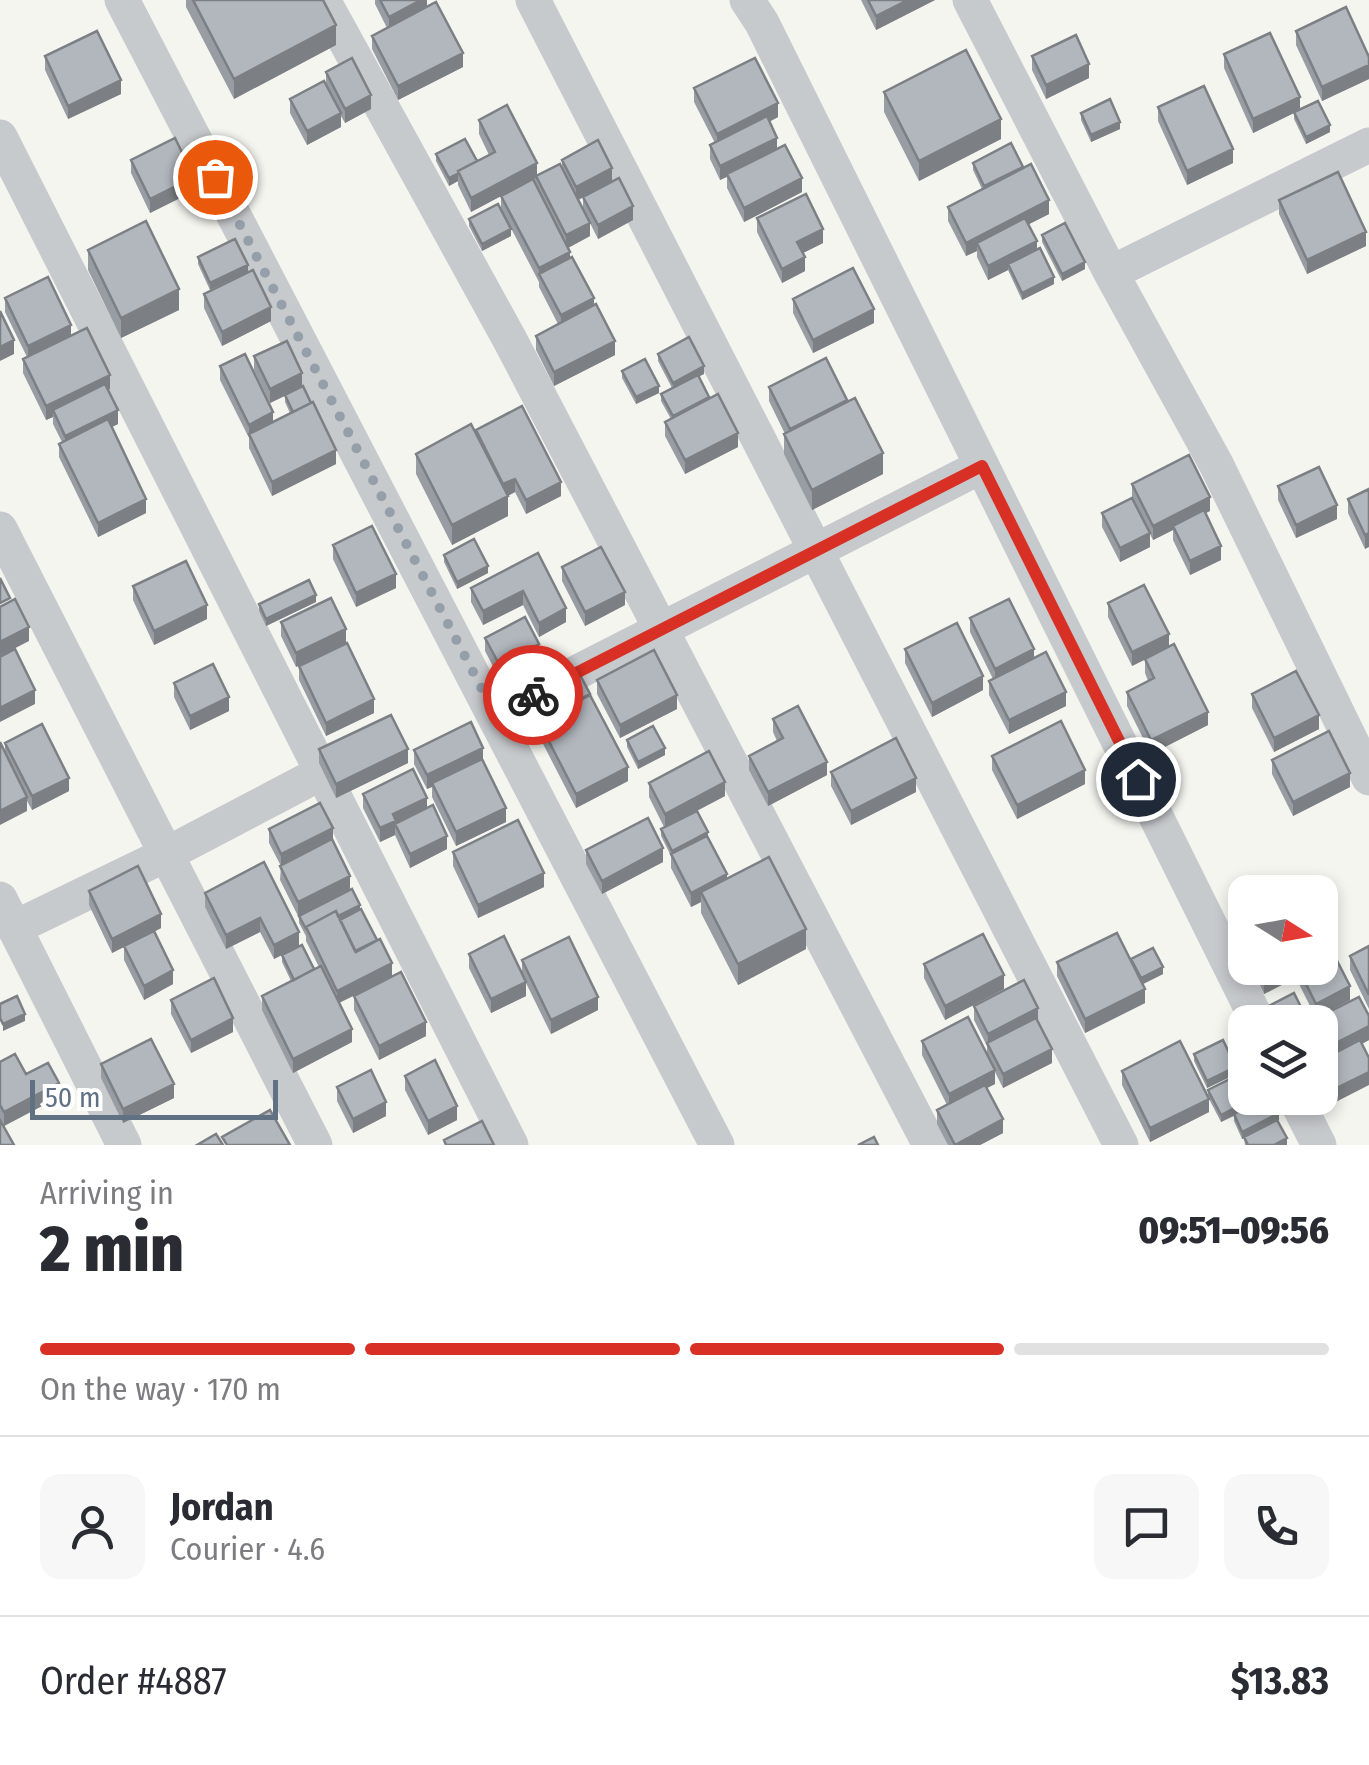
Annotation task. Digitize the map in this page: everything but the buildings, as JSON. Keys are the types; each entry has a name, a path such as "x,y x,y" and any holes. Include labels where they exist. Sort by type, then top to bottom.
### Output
{"street":[{"path":"122,0 717,1145"},
{"path":"323,0 510,340 930,1145"},
{"path":"533,0 1121,1145"},
{"path":"747,0 762,23 1250,1005"},
{"path":"970,0 1111,273 1216,464 1369,778"},
{"path":"0,137 510,1145"},
{"path":"1111,273 1369,145"},
{"path":"495,714 982,466"},
{"path":"0,529 315,1145"},
{"path":"124,1145 7,913 165,855 321,773"},
{"path":"1304,1115 1319,1145"}],"way so far":[{"path":"215,177 495,714 533,695"}],"route":[{"path":"533,695 982,466 1138,779"}]}
